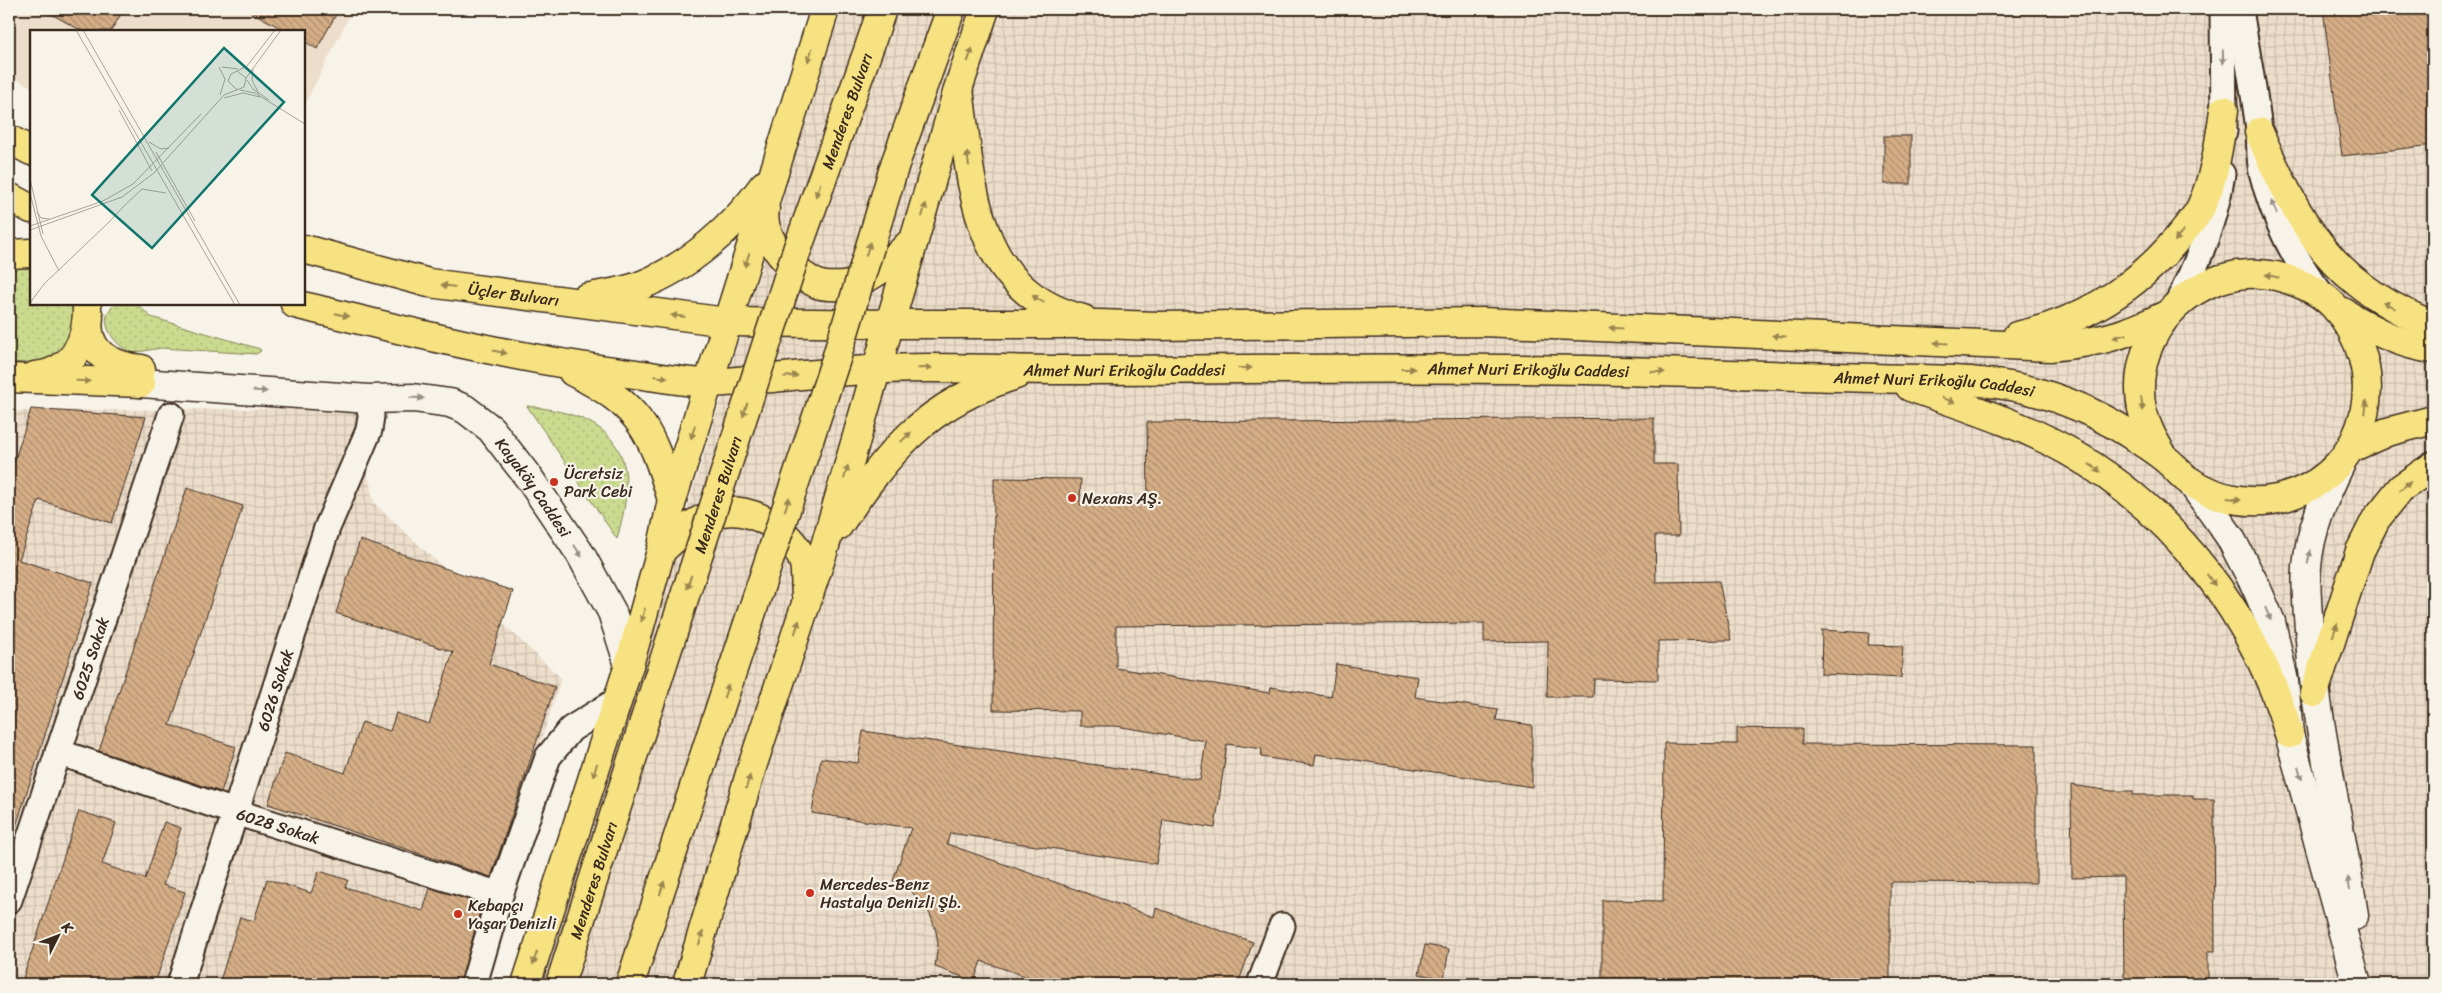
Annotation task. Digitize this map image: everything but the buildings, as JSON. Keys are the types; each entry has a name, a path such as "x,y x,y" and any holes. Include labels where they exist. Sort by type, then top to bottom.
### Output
{"main road":[{"path":"526,984 629,665 661,551 672,500 825,9"},
{"name":"Menderes Bulvarı","path":"560,984 796,250 882,9"},
{"path":"630,984 837,356 895,164 951,9"},
{"path":"687,984 752,767 825,546 959,86 985,9"},
{"path":"959,86 972,184 979,215 990,245 1002,265 1035,298 1073,317 1099,324"},
{"path":"1976,345 2047,329 2069,321 2116,295 2161,258 2199,211 2210,186 2218,154 2224,110"},
{"path":"2259,132 2294,209 2332,260 2376,297 2402,312 2433,325"},
{"path":"9,139 30,150"},
{"path":"774,171 763,217 772,244 788,263 819,285 851,285 888,265 916,236"},
{"path":"567,302 639,286 678,266 721,234 748,208 774,171"},
{"path":"9,198 30,208"},
{"name":"Üçler Bulvarı","path":"305,249 429,283 567,302 726,322 891,324"},
{"path":"9,254 30,252"},
{"path":"891,324 1099,324 1158,326 1483,322 1976,345 2050,346 2095,343 2130,333 2171,309 2204,284 2233,275 2264,274 2294,280 2363,325 2422,348 2433,349"},
{"path":"2329,302 2358,339 2368,375 2366,413 2346,455"},
{"path":"298,305 558,364 708,383"},
{"path":"2171,309 2151,337 2143,361 2140,386 2143,411 2150,435 2164,457 2191,482 2220,496 2253,502 2286,497 2316,484 2346,455 2387,432 2433,420"},
{"path":"89,311 93,345 104,357 141,376"},
{"path":"12,377 48,375 67,364 81,346 89,311"},
{"path":"558,364 600,385 617,397 631,411 651,439 672,500"},
{"name":"Ahmet Nuri Erikoğlu Caddesi","path":"708,383 876,369 1275,368 1582,370 1944,380 2010,385 2073,404 2123,430 2164,457"},
{"path":"825,546 898,444 920,424 965,396 999,380 1034,369"},
{"path":"12,377 141,376"},
{"path":"1885,379 1973,409 2045,440 2068,451 2132,494 2184,546 2242,623 2273,684 2289,734"},
{"path":"2314,693 2360,551 2376,519 2401,488 2433,466"},
{"path":"661,551 682,532 700,520 720,512 745,512 766,521 791,541 804,564 807,599"}],"street":[{"path":"2171,309 2194,270 2218,199 2224,149 2223,9"},
{"path":"2240,9 2259,132 2262,170 2267,189 2304,272 2329,302"},
{"name":"Kayaköy Caddesi","path":"141,376 303,375 315,377 369,399 413,398 450,402 465,409 491,429 529,478 600,587 612,612 629,665"},
{"name":"6026 Sokak","path":"180,984 327,528 369,430 371,416 369,399"},
{"name":"6025 Sokak","path":"9,900 170,415"},
{"path":"2346,455 2319,510 2307,566 2307,597 2314,693 2347,865 2363,984"},
{"path":"2191,482 2230,537 2272,622 2284,681 2289,734 2357,984"},
{"path":"474,984 500,895 548,757 571,730 618,700"},
{"name":"6028 Sokak","path":"58,752 235,812 500,895"},
{"path":"1260,984 1282,926"}],"shaded area":[{"path":"9,9 353,9 305,104 305,30 30,30 30,86 9,75"},
{"path":"841,9 2433,9 2433,984 541,984"},
{"path":"354,408 374,503 561,678 465,984 9,984 9,411"}],"green space":[{"path":"16,268 30,268 30,305 71,305 73,319 71,331 66,342 48,358 36,362 23,363 9,361 9,271"},
{"path":"115,305 138,305 151,317 260,349 261,351 256,354 161,348 132,353 119,344 109,331 107,317"},
{"path":"527,406 581,418 596,426 609,437 619,451 625,468 626,490 617,539"}],"place":[{"name":"Ücretsiz Park Cebi","path":"554,482"},
{"name":"Nexans AŞ.","path":"1072,498"},
{"name":"Mercedes-Benz Hastalya Denizli Şb.","path":"810,893"},
{"name":"Kebapçı Yaşar Denizli","path":"458,914"}]}
